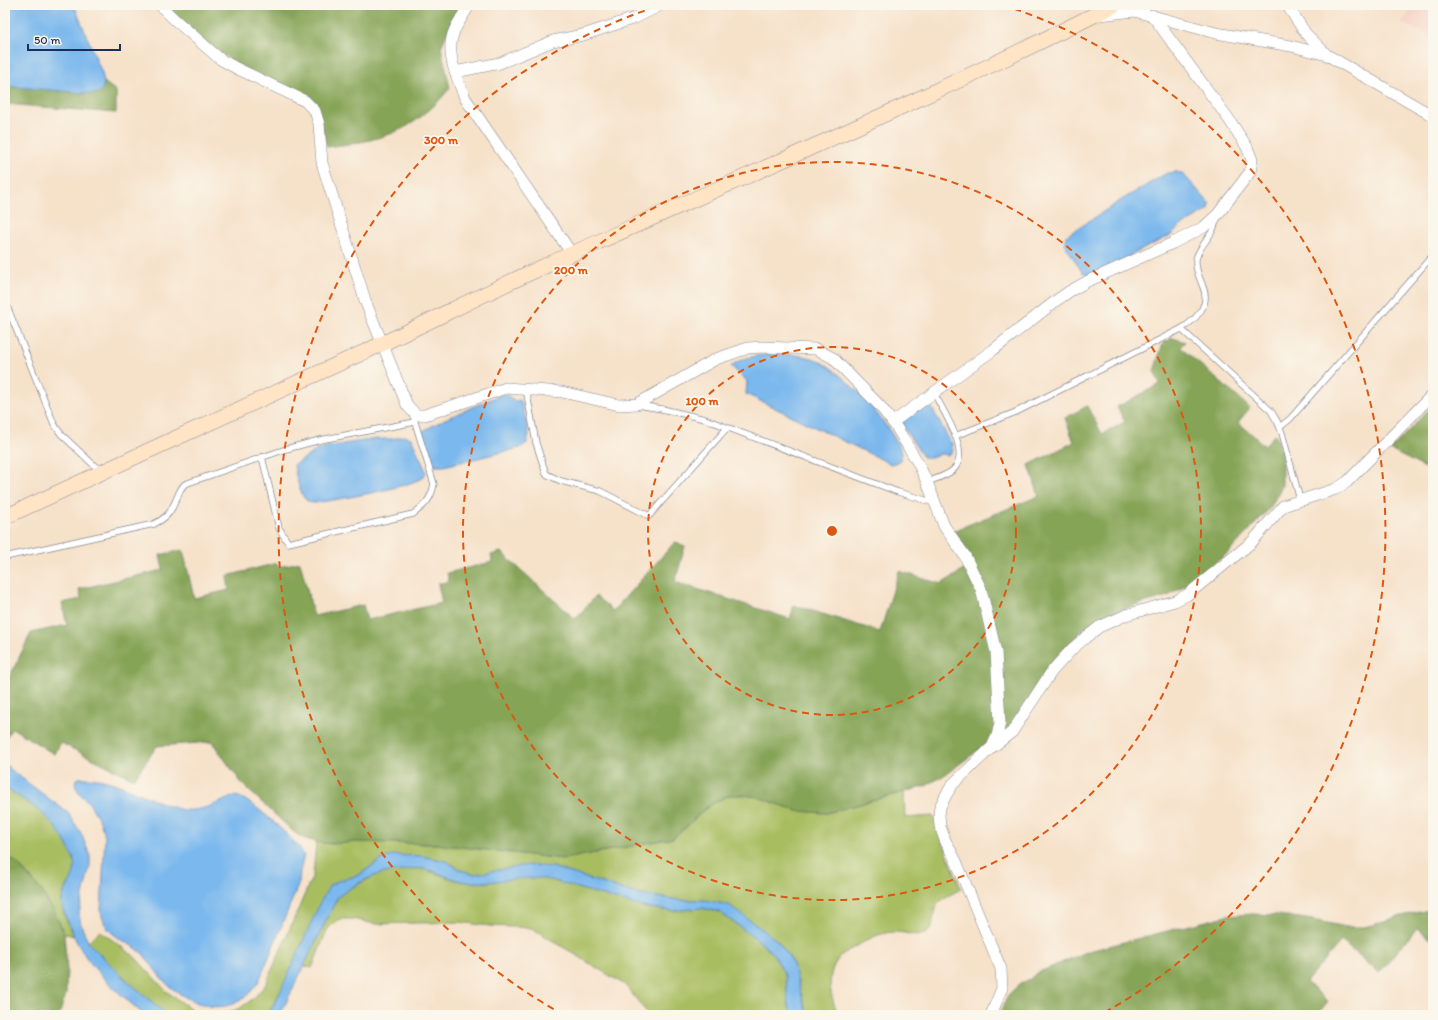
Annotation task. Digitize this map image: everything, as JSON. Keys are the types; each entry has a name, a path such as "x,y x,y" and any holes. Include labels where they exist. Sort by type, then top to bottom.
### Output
{"street":[{"path":"160,5 220,59 305,101 315,111 319,124 322,163 366,303 407,405 414,417 416,415 425,415 502,388 562,392 619,406 637,404 716,359 748,348 762,346 816,349 833,358 880,406 893,422 918,462 944,526 965,556 981,589 996,652 1000,718 997,736 992,747"},
{"path":"470,5 455,30 451,43 451,58 454,72 465,98 572,254"},
{"path":"454,72 500,63 553,41 584,35 635,18 661,5"},
{"path":"5,517 382,344 572,254 886,114 1114,5"},
{"path":"1287,5 1306,34 1327,55 1433,116"},
{"path":"1092,16 1134,11 1216,33 1291,46 1327,55"},
{"path":"893,422 993,350 1070,291 1088,281 1173,243 1204,227 1218,214 1250,172 1252,160 1250,151 1228,118 1152,15"},
{"path":"991,1015 1002,988 1001,969 956,861 944,840 939,815 940,807 946,795 954,784 992,747 1012,732 1052,671 1072,649 1085,638 1099,628 1126,615 1175,601 1187,595 1252,542 1283,506 1336,489 1347,482 1433,394"}],"lane":[{"path":"955,436 1016,412 1181,329 1196,318 1205,302 1204,288 1196,272 1196,258 1212,232 1218,214"},
{"path":"1280,427 1290,419 1432,255"},
{"path":"5,301 54,424 62,434 101,472"},
{"path":"1181,329 1271,411 1280,427 1300,500"},
{"path":"526,389 536,443 546,474 561,481 600,491 649,516 727,428"},
{"path":"927,482 952,471 960,456 959,443 934,393"},
{"path":"637,404 705,419 898,492 935,503"},
{"path":"5,557 154,524 162,520 169,513 181,488 185,484 262,457 320,440 414,417 434,484 432,494 428,502 412,514 288,542 279,528 262,457"}],"shaded area":[{"path":"1413,5 1433,5 1433,37 1402,23"}],"green space":[{"path":"163,5 460,5 441,47 450,88 423,115 410,125 396,132 365,141 327,147 318,111 234,62 213,48"},
{"path":"104,82 116,91 116,113 5,104 5,86 95,94 104,86"},
{"path":"1173,338 1185,342 1180,347 1250,408 1238,422 1265,446 1275,434 1282,449 1282,486 1270,508 1229,552 1194,580 1168,596 1132,606 1085,629 1053,660 1015,723 946,774 926,786 827,813 798,811 758,797 730,795 705,809 673,838 564,859 436,844 355,842 331,844 303,838 296,834 243,785 212,742 157,746 134,779 61,743 54,754 12,728 5,739 5,676 9,678 31,633 67,625 62,603 81,599 79,589 163,570 160,555 183,550 194,598 229,590 227,576 277,563 278,567 300,562 314,616 363,605 367,620 442,603 438,584 449,581 447,573 492,562 491,555 501,552 575,619 596,596 613,611 675,542 685,546 675,582 790,619 794,605 880,632 899,571 941,584 975,563 953,531 1039,496 1029,465 1074,442 1065,418 1087,406 1102,434 1125,422 1117,407 1160,384 1154,371 1163,343"},
{"path":"1433,405 1433,472 1390,450"},
{"path":"5,787 42,812 49,819 63,836 73,856 75,871 64,892 62,903 64,914 73,936 64,933 47,899 40,889 15,862 5,854"},
{"path":"904,792 905,818 933,816 961,889 947,896 938,904 935,910 932,927 925,934 916,935 893,932 883,934 865,941 841,956 835,964 830,979 831,994 839,1015 807,1015 792,961 705,900 681,900 640,895 552,867 475,874 463,871 446,861 422,856 381,860 357,876 340,880 268,1015 167,1015 121,975 88,942 100,931 134,956 166,991 195,1012 220,1014 239,1009 254,998 266,984 313,875 316,842 331,844 355,842 436,844 564,859 673,838 705,809 730,795 758,797 798,811 827,813"},
{"path":"5,854 17,863 41,890 54,911 64,933 67,970 66,994 59,1015 5,1015"},
{"path":"418,868 455,880 468,882 485,882 514,878 546,879 643,907 672,911 702,908 719,912 757,939 774,955 785,975 788,1004 792,1015 649,1015 625,985 532,928 490,926 459,922 375,924 352,919 340,919 327,930 312,968 304,966 337,898 347,890 378,874"},
{"path":"1433,909 1433,941 1417,928 1379,973 1341,941 1306,982 1328,1001 1317,1015 999,1015 1008,995 1021,983 1029,980 1035,974 1089,951 1226,916 1252,914 1278,915 1346,927 1364,927 1397,917"}],"water":[{"path":"5,5 74,5 102,73 104,82 102,90 95,94 5,86"},
{"path":"1177,172 1184,175 1210,204 1209,210 1181,226 1173,234 1092,275 1082,272 1064,243 1066,236 1123,199 1167,173"},
{"path":"790,354 815,359 839,374 852,386 888,428 902,453 899,461 891,464 746,394 747,381 731,366 752,357"},
{"path":"505,393 514,401 520,400 522,404 529,434 527,443 520,448 444,466 435,466 421,432 445,419"},
{"path":"926,404 930,405 952,444 953,451 948,455 941,454 931,458 924,458 901,424 903,419"},
{"path":"403,436 411,438 426,470 425,475 419,480 374,492 315,503 311,503 304,497 298,483 294,465 314,452 325,447 375,439 392,439"},
{"path":"5,763 11,770 68,813 81,833 90,856 90,865 79,913 81,925 88,942 121,975 167,1015 144,1015 100,974 82,951 62,905 63,896 74,872 75,866 73,857 63,838 49,820 34,807 5,787"},
{"path":"93,778 119,785 183,810 196,810 216,804 234,796 241,798 259,809 300,848 304,855 299,883 259,981 249,993 239,1001 228,1006 216,1007 204,1005 180,994 164,981 143,954 111,932 106,926 101,910 105,837 100,821 89,803 80,794 76,787 76,779"},
{"path":"393,855 422,856 446,861 463,871 475,874 528,865 552,867 640,895 681,900 705,900 729,905 778,941 792,961 807,1015 792,1015 788,1004 785,975 774,955 757,939 719,912 702,908 672,911 642,907 540,878 469,882 458,880 433,871 417,868 377,875 356,885 337,898 280,1015 268,1015 278,997 321,901 330,885 340,880 357,876 381,860"}]}
